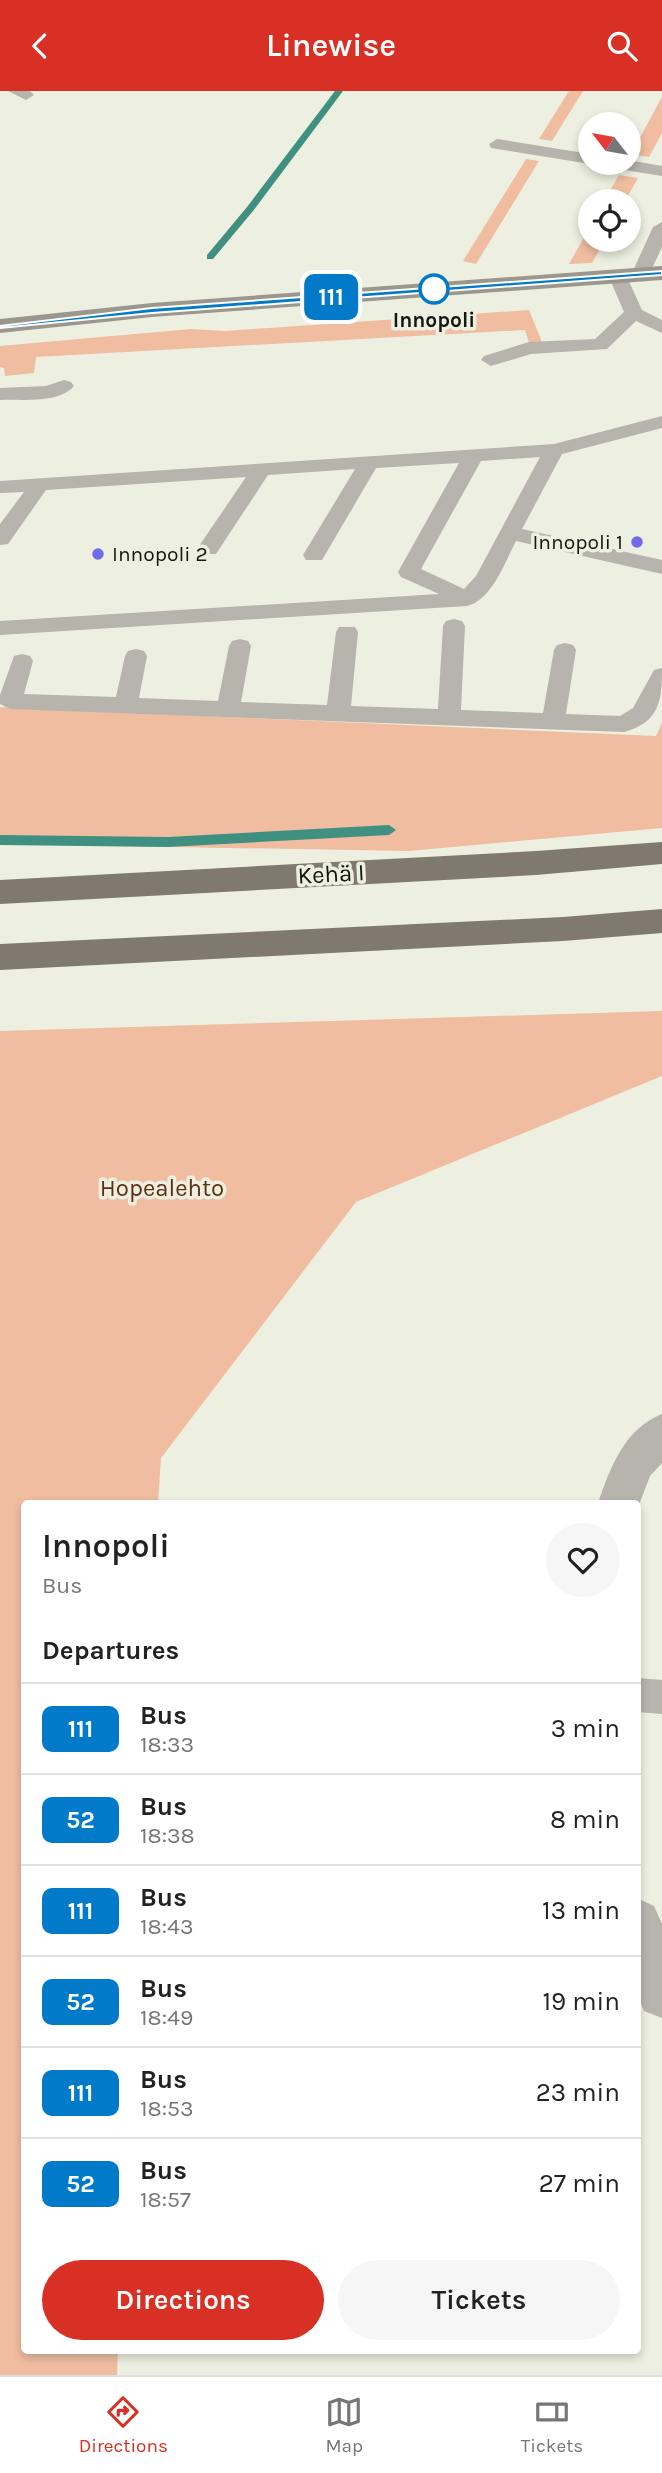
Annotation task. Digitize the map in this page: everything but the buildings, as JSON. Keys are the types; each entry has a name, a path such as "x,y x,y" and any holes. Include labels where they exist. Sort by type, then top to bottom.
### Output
{"highway":[{"name":"Kehä I","path":"0,892 536,863 662,853"},
{"path":"0,957 563,929 662,921"}],"main road":[{"path":"0,326 152,310 640,275"}],"street":[{"path":"620,1500 633,1465 662,1433"},
{"path":"641,1934 662,1993"}],"lane":[{"path":"497,144 578,157"},
{"path":"641,168 662,171"},
{"path":"491,360 529,348 600,345 634,313 640,275 662,227"},
{"path":"634,313 662,327"},
{"path":"1,484 554,450 662,422"},
{"path":"0,628 467,599 485,579 554,450"},
{"path":"467,599 409,572 473,456"},
{"path":"314,555 368,463"},
{"path":"208,549 261,469"},
{"path":"132,502 149,477"},
{"path":"0,539 41,483"},
{"path":"509,533 662,566"},
{"path":"449,717 454,626"},
{"path":"338,713 347,632"},
{"path":"229,709 240,646"},
{"path":"553,722 565,650"},
{"path":"126,705 136,656"},
{"path":"22,661 10,701 624,724 642,713 662,675"},
{"path":"641,1695 662,1697"}],"green space":[{"path":"569,91 583,91 552,141 539,139"},
{"path":"662,97 662,133 649,157 641,156 641,136"},
{"path":"526,159 539,161 476,264 463,261"},
{"path":"619,175 638,178 632,189 611,189"},
{"path":"578,248 578,252 598,252 592,263 569,264"},
{"path":"529,310 542,342 529,343 525,330 36,357 34,373 5,376 4,368 0,367 0,346 191,329 225,331"},
{"path":"0,707 656,736 662,723 662,828 409,851 0,844"},
{"name":"Hopealehto","path":"662,1011 662,1076 356,1202 161,1458 158,1500 21,1500 21,2354 118,2354 117,2375 0,2375 0,1031"}],"waterway":[{"path":"210,257 250,209 339,91"},
{"path":"0,840 168,842 389,830"}],"bus line":[{"name":"111","path":"0,326 152,310 662,273"}],"place":[{"name":"Innopoli","path":"434,289"},
{"name":"Innopoli 1","path":"637,542"},
{"name":"Innopoli 2","path":"98,554"}]}
